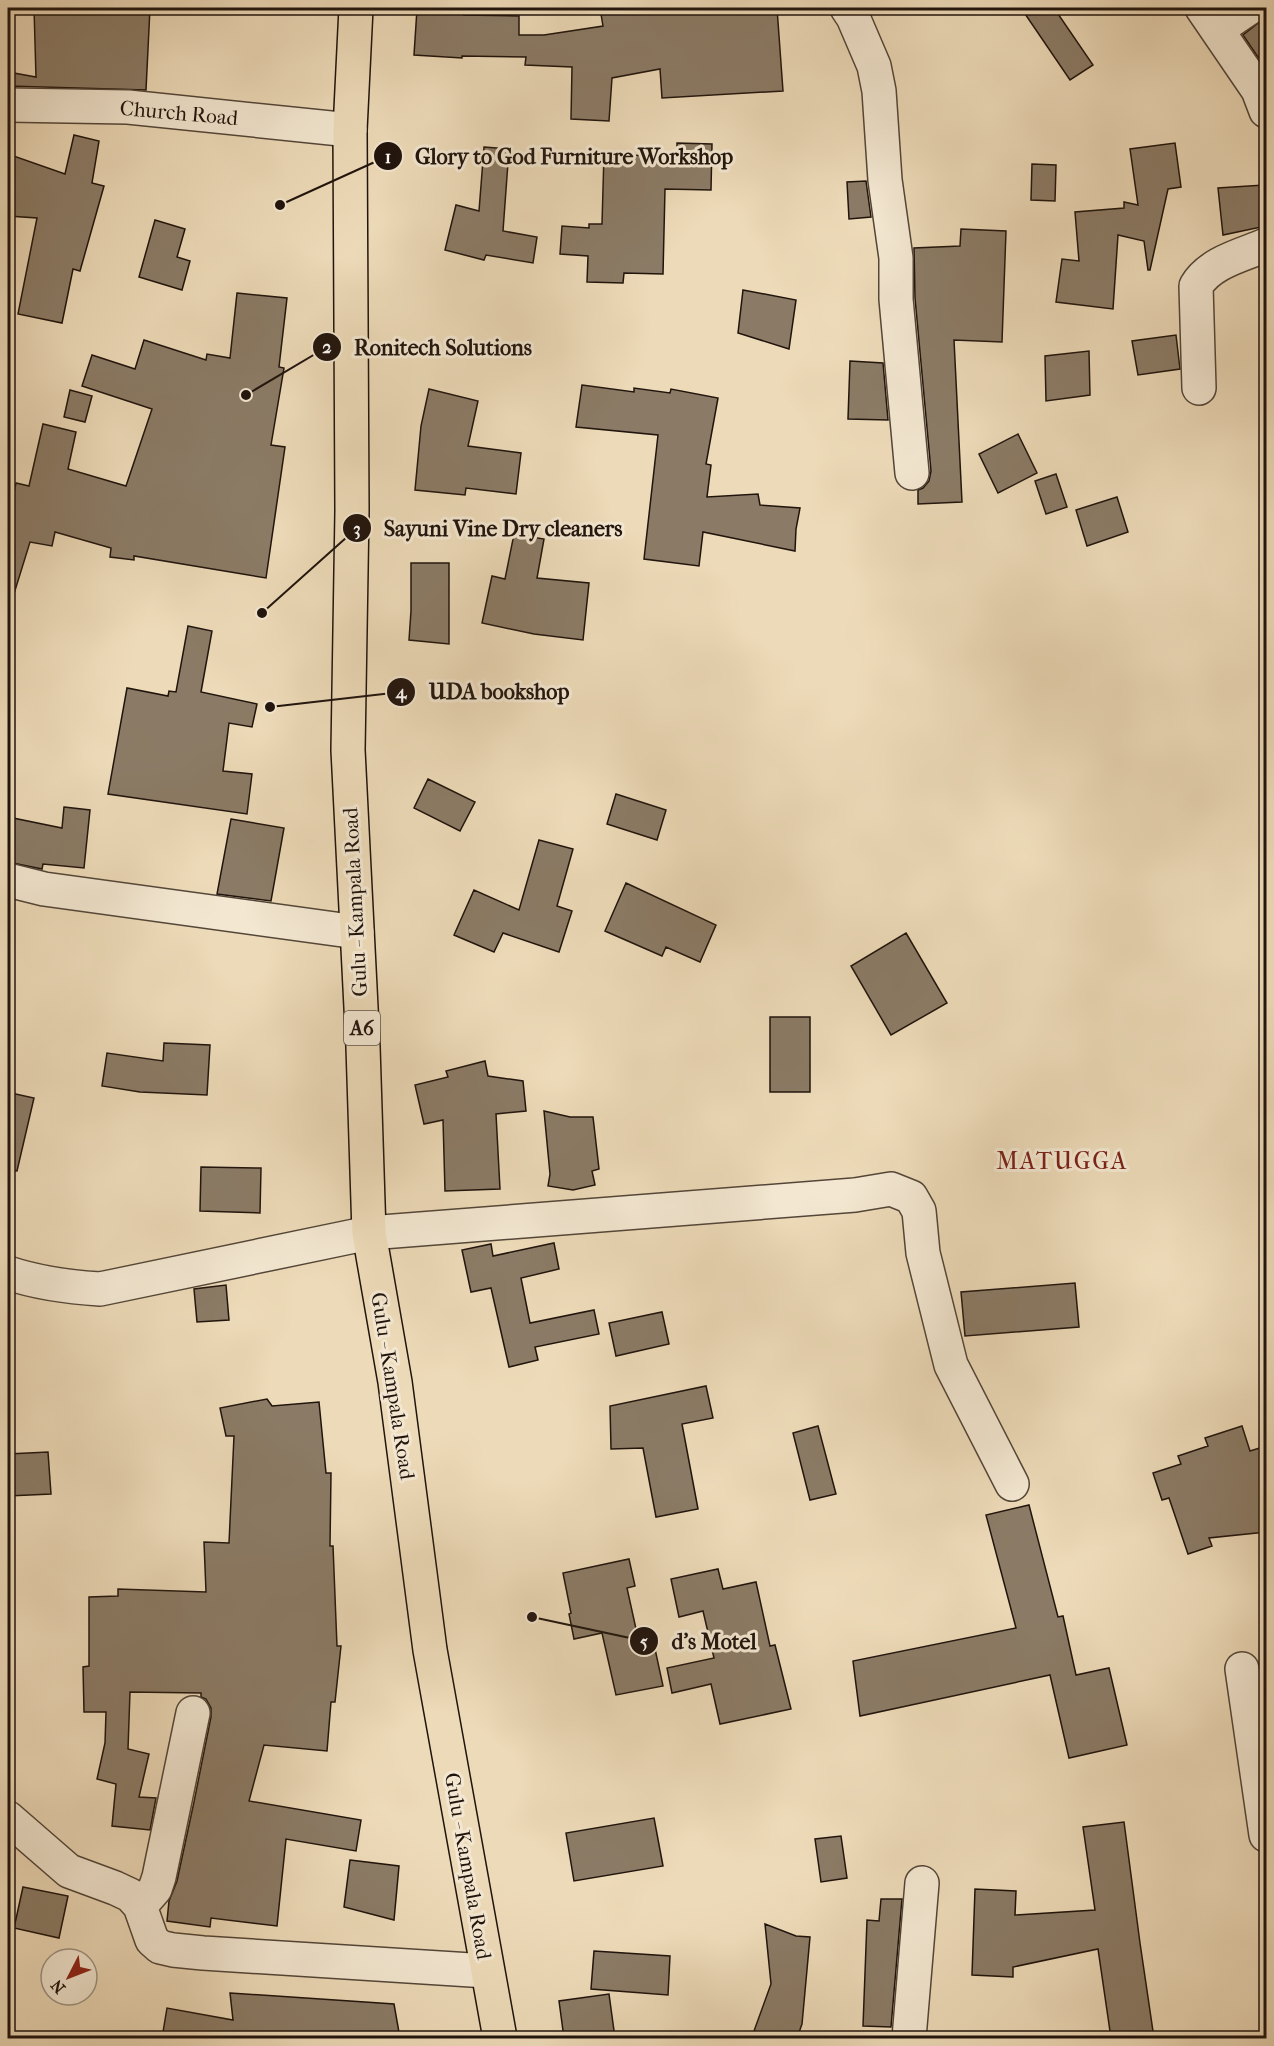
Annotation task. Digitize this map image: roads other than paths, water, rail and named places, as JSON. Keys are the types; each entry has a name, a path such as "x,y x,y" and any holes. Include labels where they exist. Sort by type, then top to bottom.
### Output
{"main road":[{"name":"Gulu - Kampala Road","path":"356,8 350,130 352,511 348,750 369,1233 395,1382 430,1650 500,2038"}],"street":[{"path":"847,8 874,66 879,91 885,180 896,258 896,299 912,473"},
{"path":"1249,8 1210,18 1258,90 1266,111"},
{"name":"Church Road","path":"8,105 128,107 350,130"},
{"path":"1199,388 1196,286 1202,275 1214,267 1266,245"},
{"path":"8,880 44,889 357,932"},
{"path":"8,1273 31,1281 64,1287 100,1289 369,1233 855,1195 891,1189 911,1197 919,1211 923,1253 951,1365 1012,1484"},
{"path":"1242,1669 1266,1835"},
{"path":"140,1906 155,1889 159,1877 193,1713"},
{"path":"8,1818 69,1871 130,1895 140,1906 152,1940 159,1947 173,1950 487,1971"},
{"path":"909,2038 922,1883"}],"place":[{"name":"Glory to God Furniture Workshop","path":"280,205"},
{"name":"Ronitech Solutions","path":"246,395"},
{"name":"Sayuni Vine Dry cleaners","path":"262,613"},
{"name":"UDA bookshop","path":"270,707"},
{"name":"d's Motel","path":"532,1617"}],"district":[{"name":"MATUGGA","path":"1062,1161"}]}
